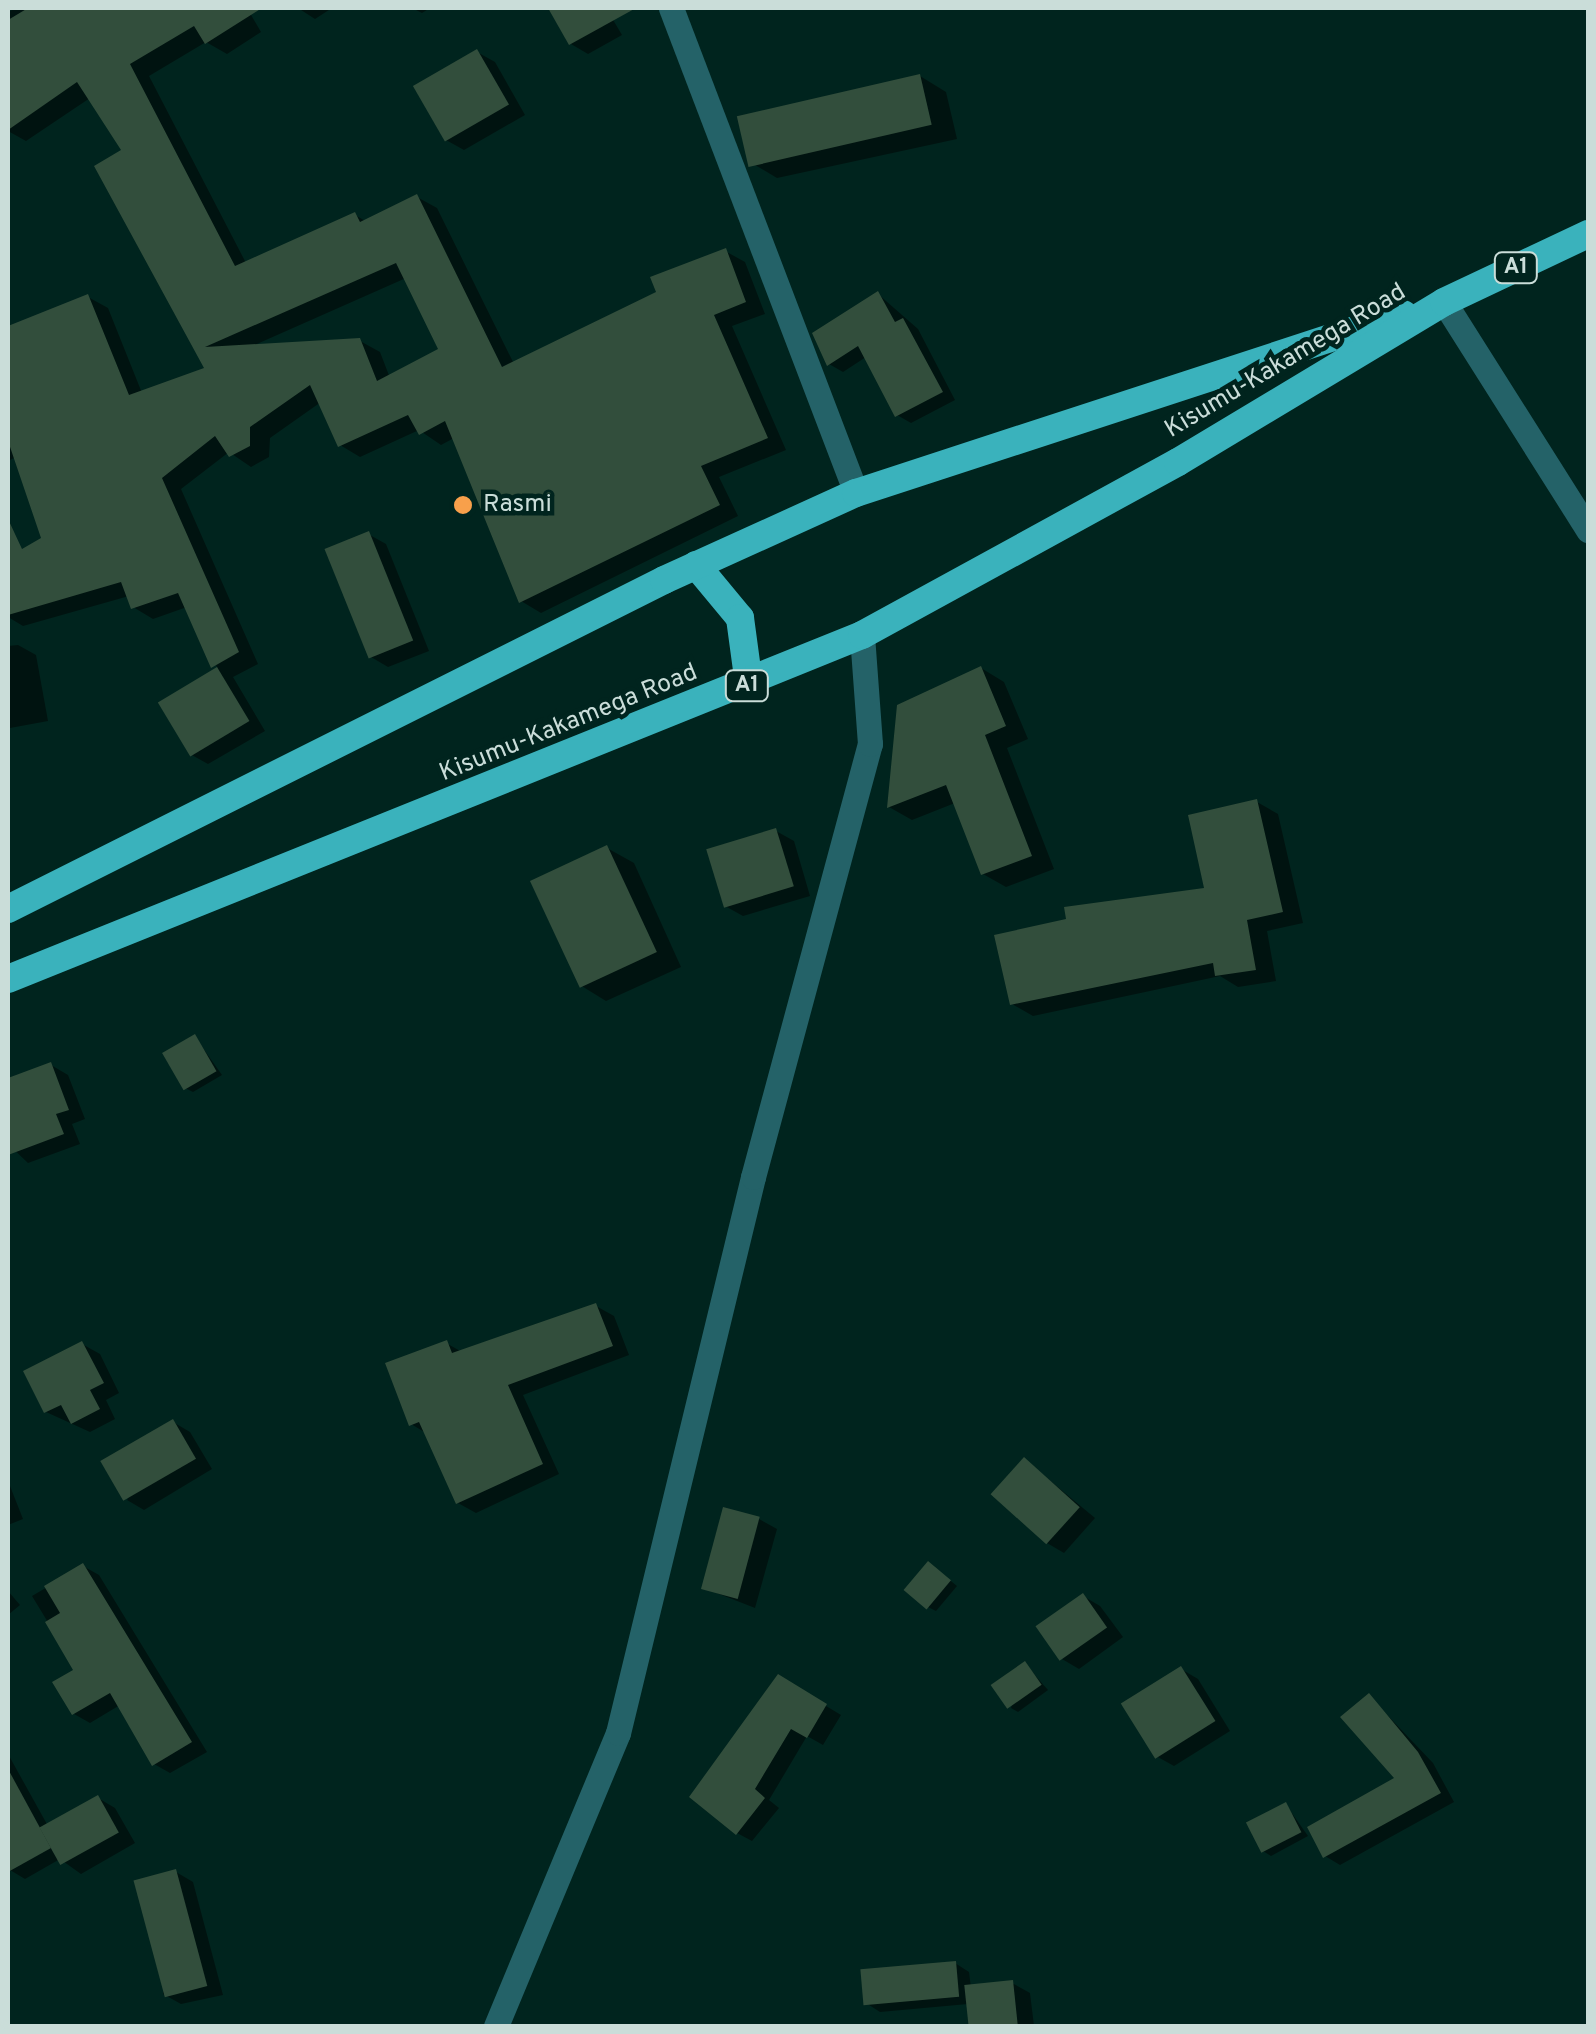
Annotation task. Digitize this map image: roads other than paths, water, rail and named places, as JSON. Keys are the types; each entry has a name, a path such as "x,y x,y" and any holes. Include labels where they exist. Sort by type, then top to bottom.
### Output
{"highway":[{"name":"Kisumu-Kakamega Road","path":"8,979 749,685 862,635 1178,462 1444,302 1588,234"},
{"name":"Kisumu-Kakamega Road","path":"8,909 696,565 856,493 1444,302"},
{"path":"696,565 740,618 749,685"}],"street":[{"path":"671,8 856,493"},
{"path":"1444,302 1588,530"},
{"path":"496,2026 618,1733 753,1177 870,744 862,635"}],"place":[{"name":"Rasmi","path":"463,505"}]}
